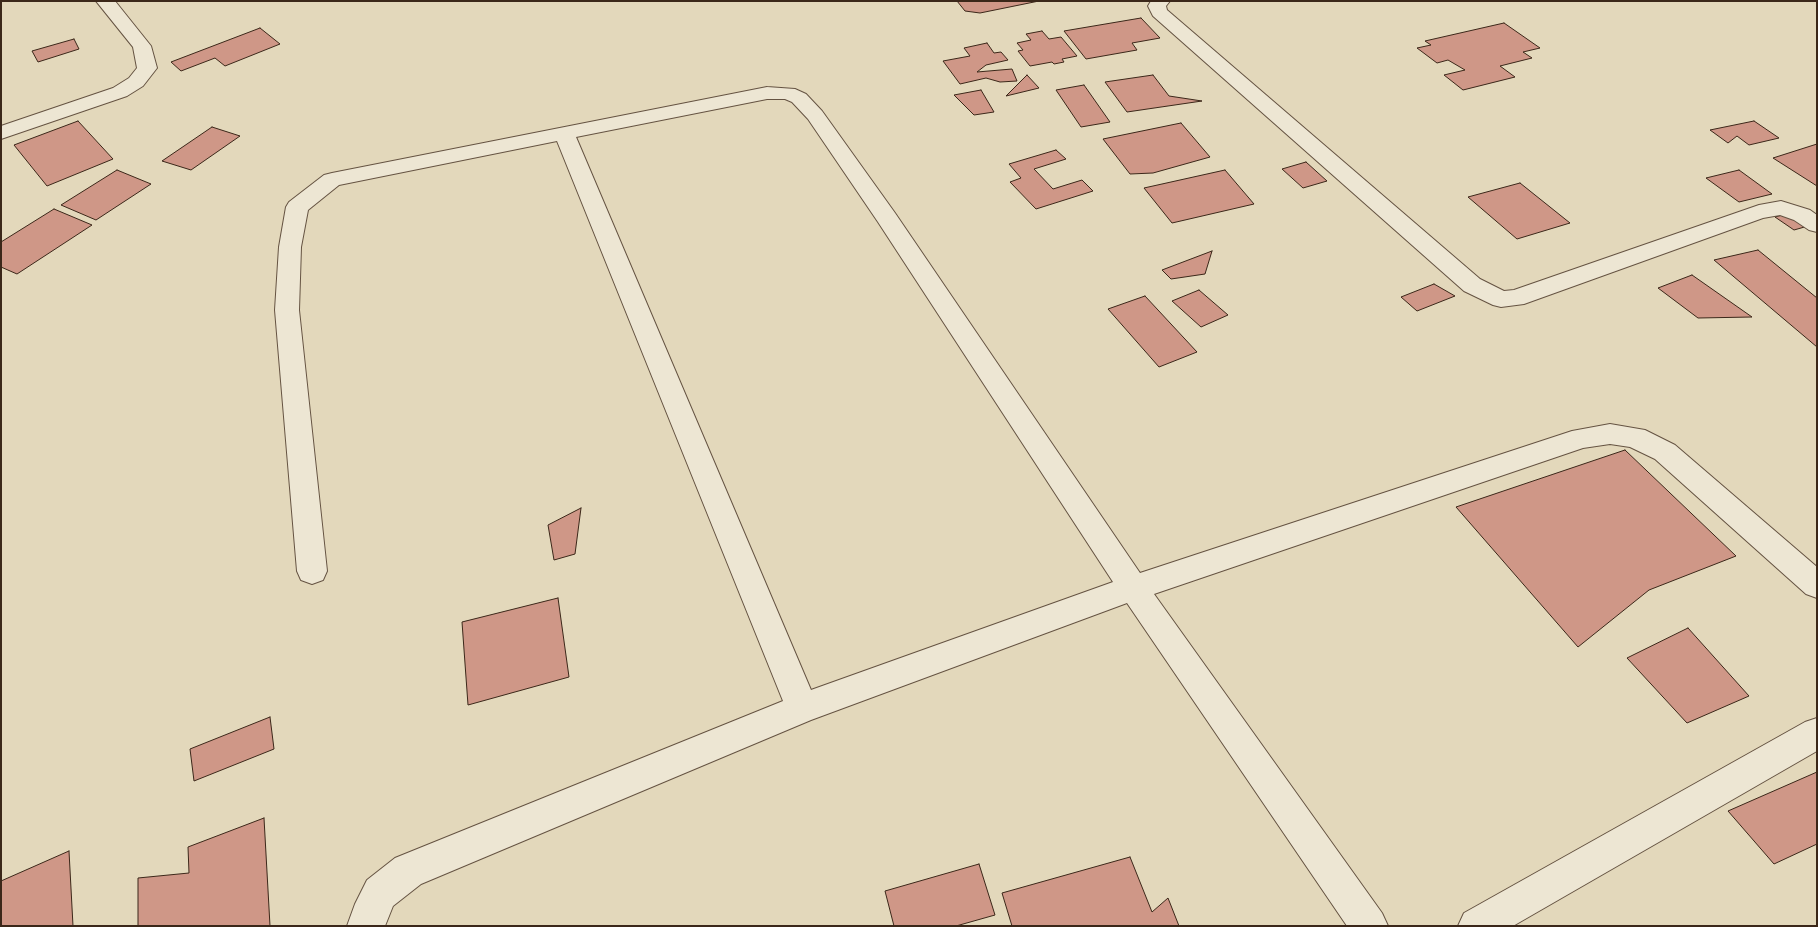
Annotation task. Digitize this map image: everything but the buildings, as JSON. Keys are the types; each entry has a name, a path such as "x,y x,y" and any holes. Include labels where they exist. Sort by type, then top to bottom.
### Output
{"street":[{"path":"1,133 120,92 136,82 147,68 142,46 105,1"},
{"path":"1161,1 1157,6 1159,12 1472,285 1501,299 1516,298 1759,212 1781,208 1802,215 1817,226"},
{"path":"312,571 287,310 290,247 297,207 332,180 767,93 788,93 799,98 815,115 887,218 1133,588 1369,926"},
{"path":"564,134 802,708"},
{"path":"366,926 368,917 380,892 408,870 802,708 1133,588 1582,438 1610,434 1635,437 1665,452 1817,585"},
{"path":"1477,926 1817,733"}]}
